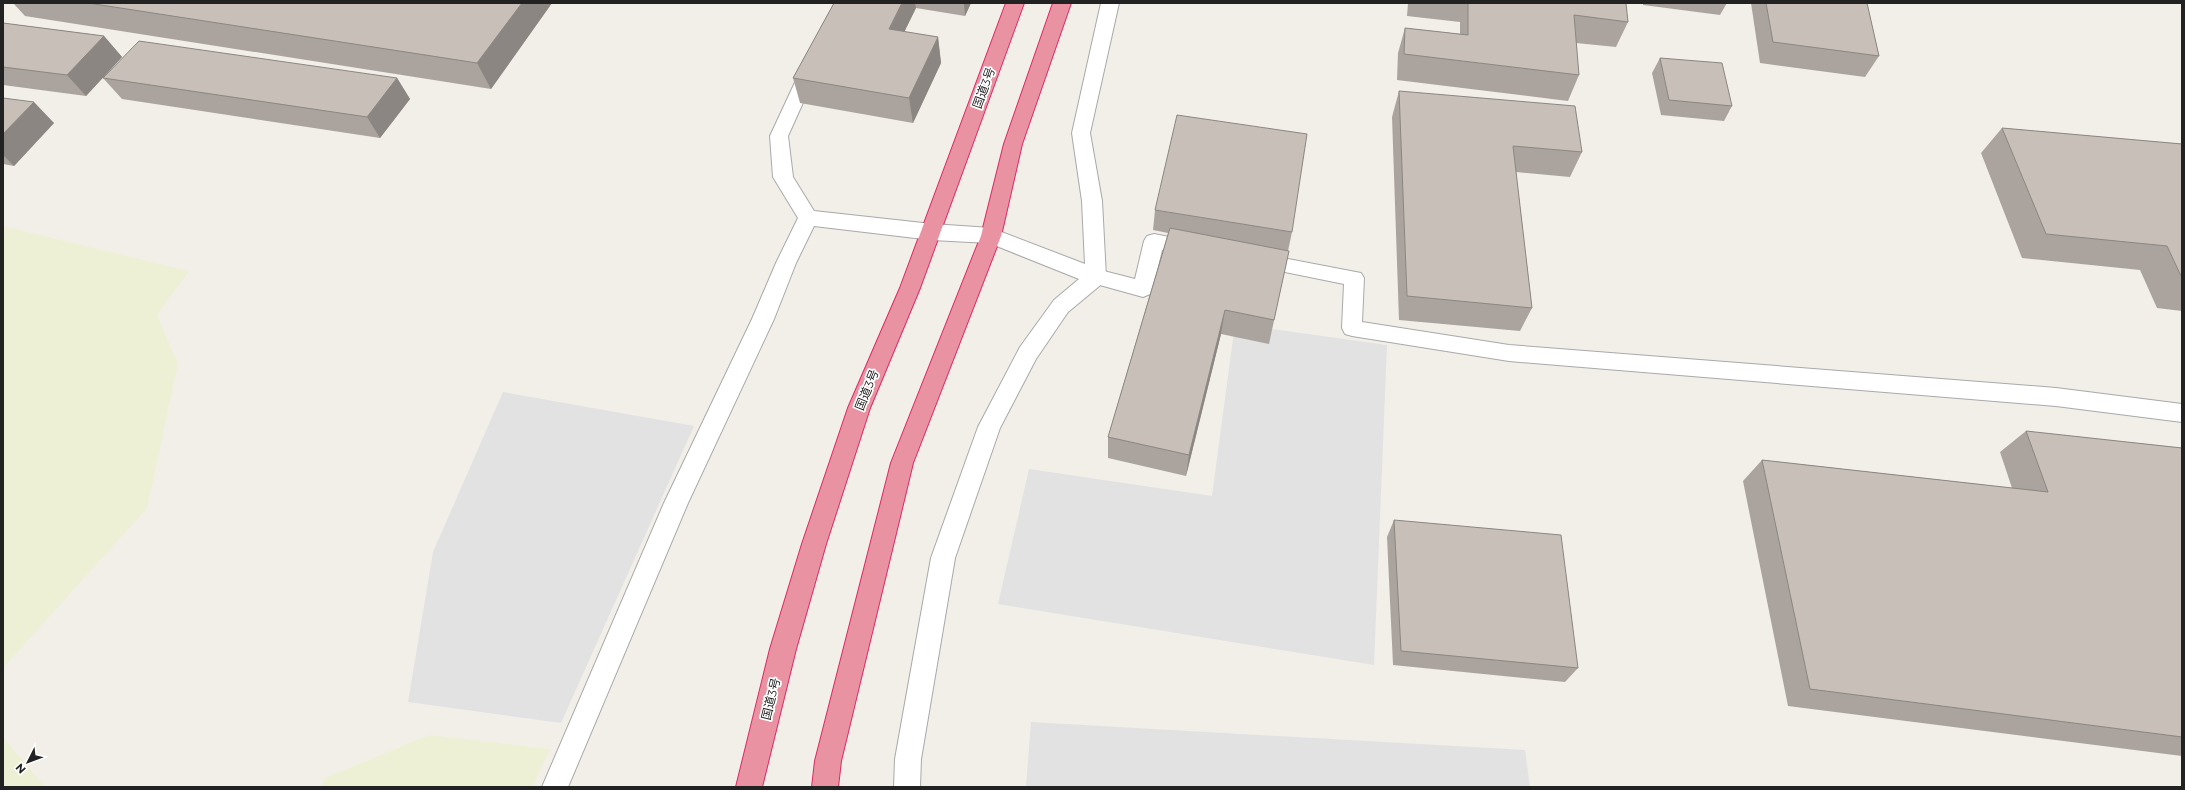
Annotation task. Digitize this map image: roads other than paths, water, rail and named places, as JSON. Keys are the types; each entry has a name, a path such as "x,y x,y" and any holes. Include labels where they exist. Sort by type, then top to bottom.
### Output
{"highway":[{"name":"国道3号","path":"749,787 783,649 814,544 859,408 932,232 1015,3"},
{"path":"825,787 828,760 902,463 991,236 1013,144 1062,3"}],"street":[{"path":"1096,277 1092,201 1082,133 1110,3"},
{"path":"808,218 783,177 779,136 817,52"},
{"path":"808,218 932,232 991,236 1096,277"},
{"path":"555,787 676,503 763,319 786,263 808,218"},
{"path":"907,787 908,759 943,558 989,427 1028,353 1061,306 1096,277"}],"lane":[{"path":"1096,277 1143,289 1154,241 1208,251"},
{"path":"1239,257 1354,278 1352,328 1509,352 2056,397 2182,412"}]}
